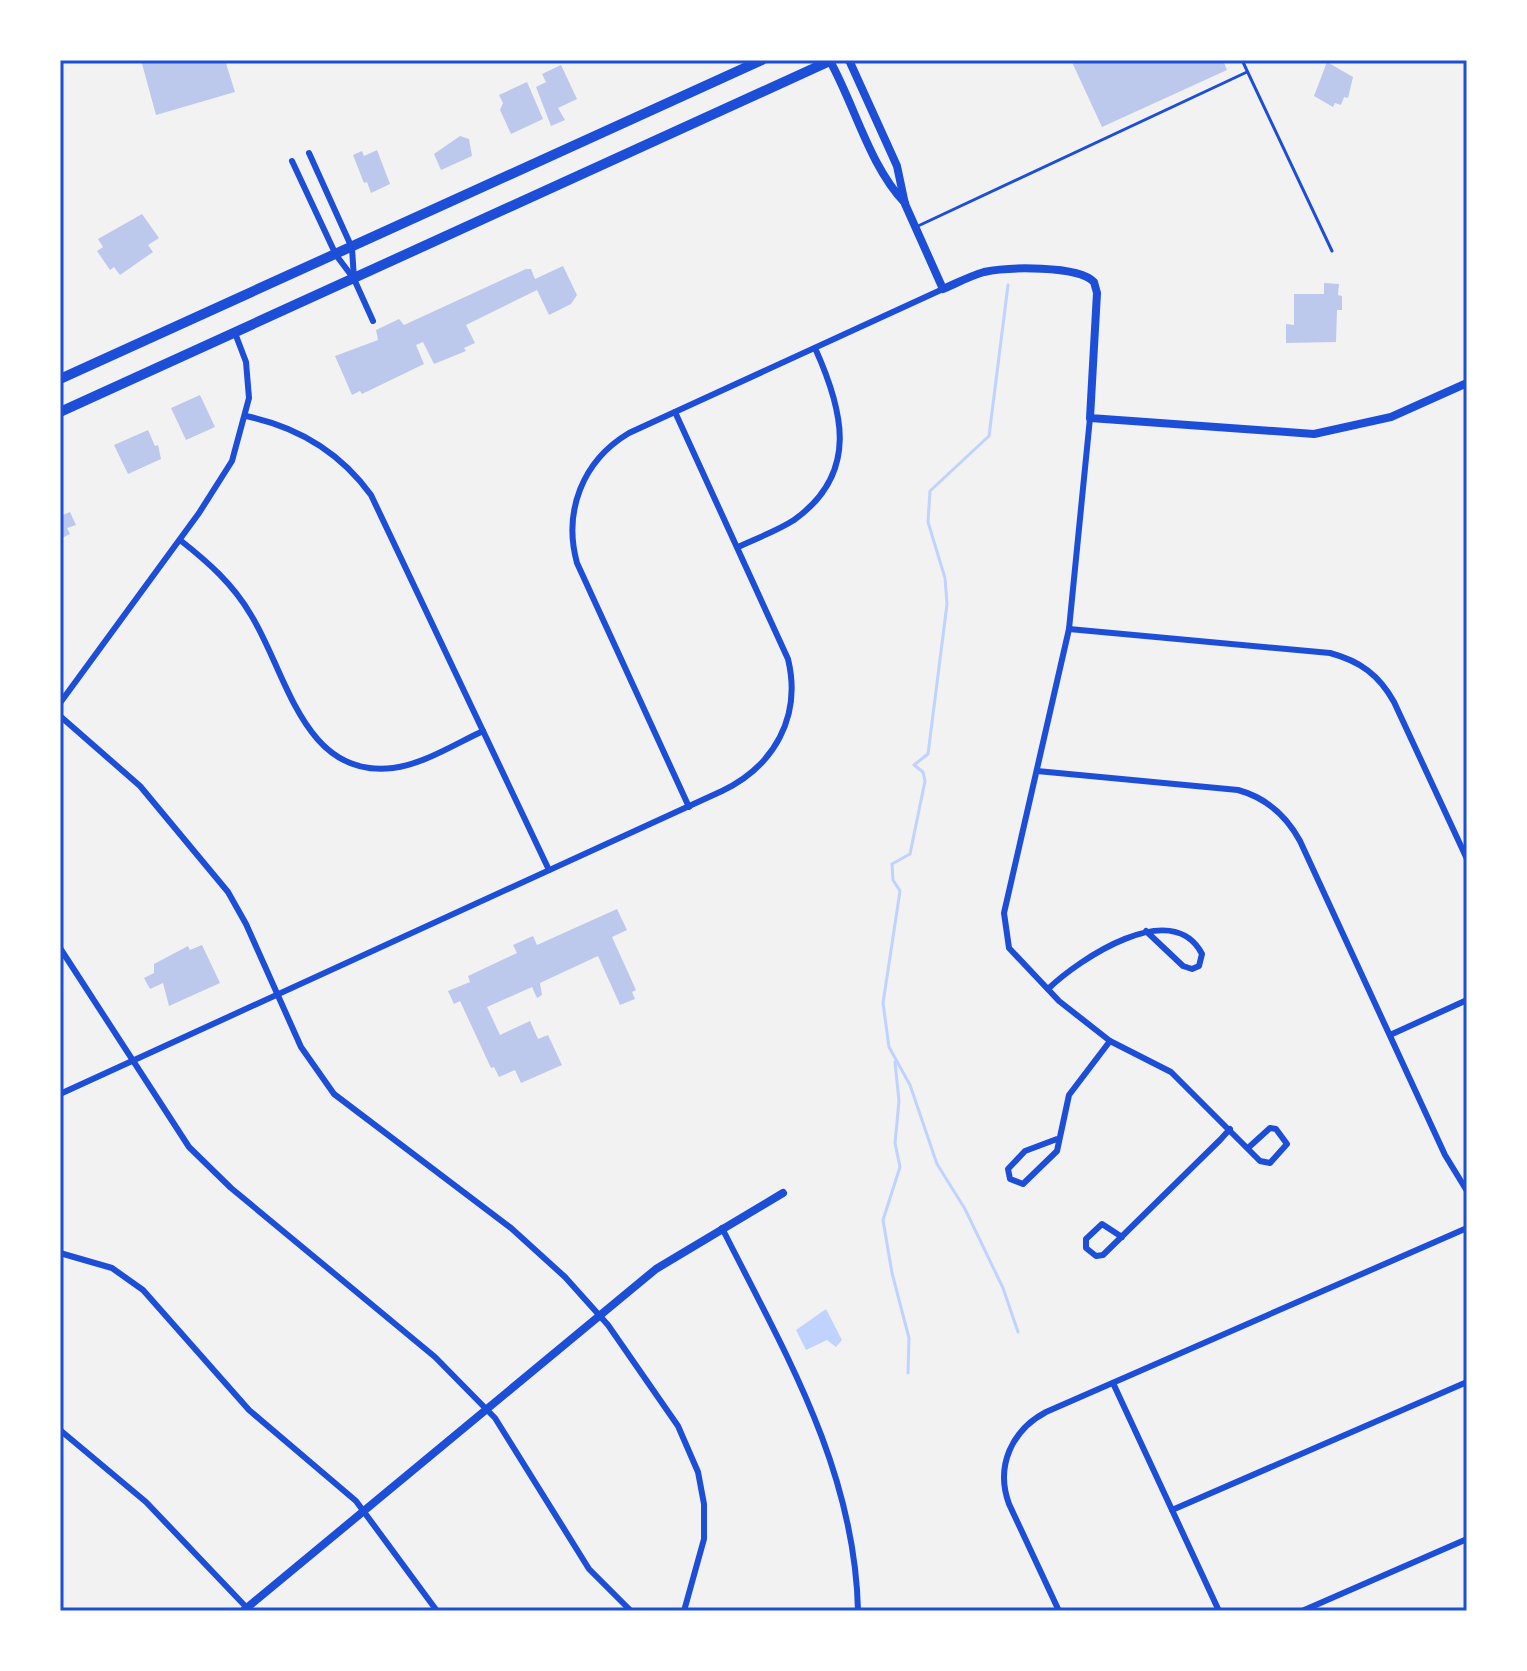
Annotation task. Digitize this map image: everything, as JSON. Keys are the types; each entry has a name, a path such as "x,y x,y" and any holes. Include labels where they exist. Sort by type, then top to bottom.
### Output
{"main road":[{"path":"60,379 762,60"},
{"path":"60,412 831,60"}],"street":[{"path":"831,60 886,178 905,204 943,289"},
{"path":"849,60 897,166 905,204"},
{"path":"309,153 352,248 354,279"},
{"path":"292,161 336,255 354,279 373,321"},
{"path":"689,807 580,571 571,531 578,493 598,458 622,437 943,289 994,271 1075,272 1090,278 1097,293 1090,418 1069,629 1004,913 1009,948 1048,989 1110,1041 1171,1072 1260,1161 1270,1163 1287,1144 1276,1129 1270,1128 1248,1148"},
{"path":"60,703 180,540 232,461 246,416 248,378 235,333"},
{"path":"738,547 801,514 817,498 835,467 841,438 840,413 815,348"},
{"path":"1090,418 1314,434 1391,417 1467,383"},
{"path":"60,1094 689,807 738,783 762,765 778,743 790,710 792,684 788,659 675,412"},
{"path":"246,416 309,437 341,461 365,486 383,516 549,870"},
{"path":"180,540 215,568 246,606 303,721 331,752 365,767 393,768 425,758 483,731"},
{"path":"1069,629 1330,653 1359,663 1388,690 1467,859"},
{"path":"60,716 140,786 228,892 307,1057 334,1094 511,1228 599,1314 684,1435 698,1472 704,1504 704,1539 684,1611"},
{"path":"1037,771 1238,790 1275,808 1300,841 1443,1150 1467,1191"},
{"path":"1048,989 1079,964 1146,931 1167,930 1183,936 1202,954 1199,966 1192,969 1183,966 1146,931"},
{"path":"60,948 181,1136 210,1169 428,1351 486,1410 503,1428 589,1569 631,1611"},
{"path":"1390,1035 1467,1000"},
{"path":"1057,1139 1025,1151 1008,1169 1010,1179 1018,1184 1031,1180 1057,1151 1057,1139 1069,1095 1110,1041"},
{"path":"1122,1237 1102,1224 1086,1239 1086,1248 1096,1256 1103,1255 1122,1237 1230,1129"},
{"path":"60,1430 146,1502 246,1610 664,1263 783,1193"},
{"path":"722,1228 796,1374 832,1458 851,1536 858,1611"},
{"path":"1059,1611 1007,1498 1004,1472 1013,1443 1033,1420 1467,1228"},
{"path":"60,1253 112,1268 143,1290 249,1410 364,1510 437,1611"},
{"path":"1172,1510 1467,1382"},
{"path":"1113,1383 1219,1611"},
{"path":"1302,1611 1467,1539"}],"lane":[{"path":"1242,60 1332,251"},
{"path":"916,227 1247,72"}],"water":[{"path":"826,1309 842,1340 836,1347 827,1340 806,1350 796,1330"}],"building":[{"path":"141,60 225,60 235,92 156,115"},
{"path":"1071,60 1223,60 1227,70 1102,127"},
{"path":"1327,62 1353,77 1348,98 1344,97 1341,105 1335,103 1333,107 1314,96"},
{"path":"561,65 577,99 558,108 565,120 551,126 536,87 546,82 542,74"},
{"path":"527,82 543,119 511,134 500,110 503,103 499,95"},
{"path":"460,136 469,139 472,156 441,170 434,154"},
{"path":"377,150 390,184 371,193 353,155 362,151 364,156"},
{"path":"142,214 159,238 148,245 153,252 120,275 114,267 110,270 97,251 103,247 98,239"},
{"path":"563,266 577,295 571,304 549,315 537,290 466,325 475,343 464,348 466,351 434,364 423,342 416,345 424,364 362,394 360,391 352,395 335,356 378,340 376,330 399,319 404,325 526,269 531,269 535,279"},
{"path":"1324,283 1339,284 1338,295 1342,296 1342,310 1337,310 1336,342 1286,343 1286,324 1294,325 1294,294 1324,294"},
{"path":"200,395 215,427 186,440 171,408"},
{"path":"148,430 155,446 158,445 161,459 128,474 114,445"},
{"path":"70,512 76,525 67,528 70,534 60,539 60,516"},
{"path":"617,909 627,930 612,937 636,990 632,992 635,999 620,1005 598,956 540,983 542,995 537,998 532,987 487,1007 500,1035 530,1021 538,1039 548,1035 562,1065 521,1083 515,1070 499,1077 494,1067 491,1068 460,1001 454,1004 448,991 470,982 468,976 517,953 513,945 533,936 537,945"},
{"path":"202,945 220,983 169,1006 163,983 150,989 144,978 154,973 154,964 188,946 190,950"}],"waterway":[{"path":"1008,285 989,436 930,491 928,522 945,578 947,604 928,754 914,765 923,772 925,781 910,854 892,864 893,880 900,891 883,1003 889,1047 910,1085 937,1164 965,1209 1003,1288 1018,1332"},
{"path":"895,1062 899,1101 895,1143 900,1167 883,1220 892,1273 909,1338 908,1373"}]}
